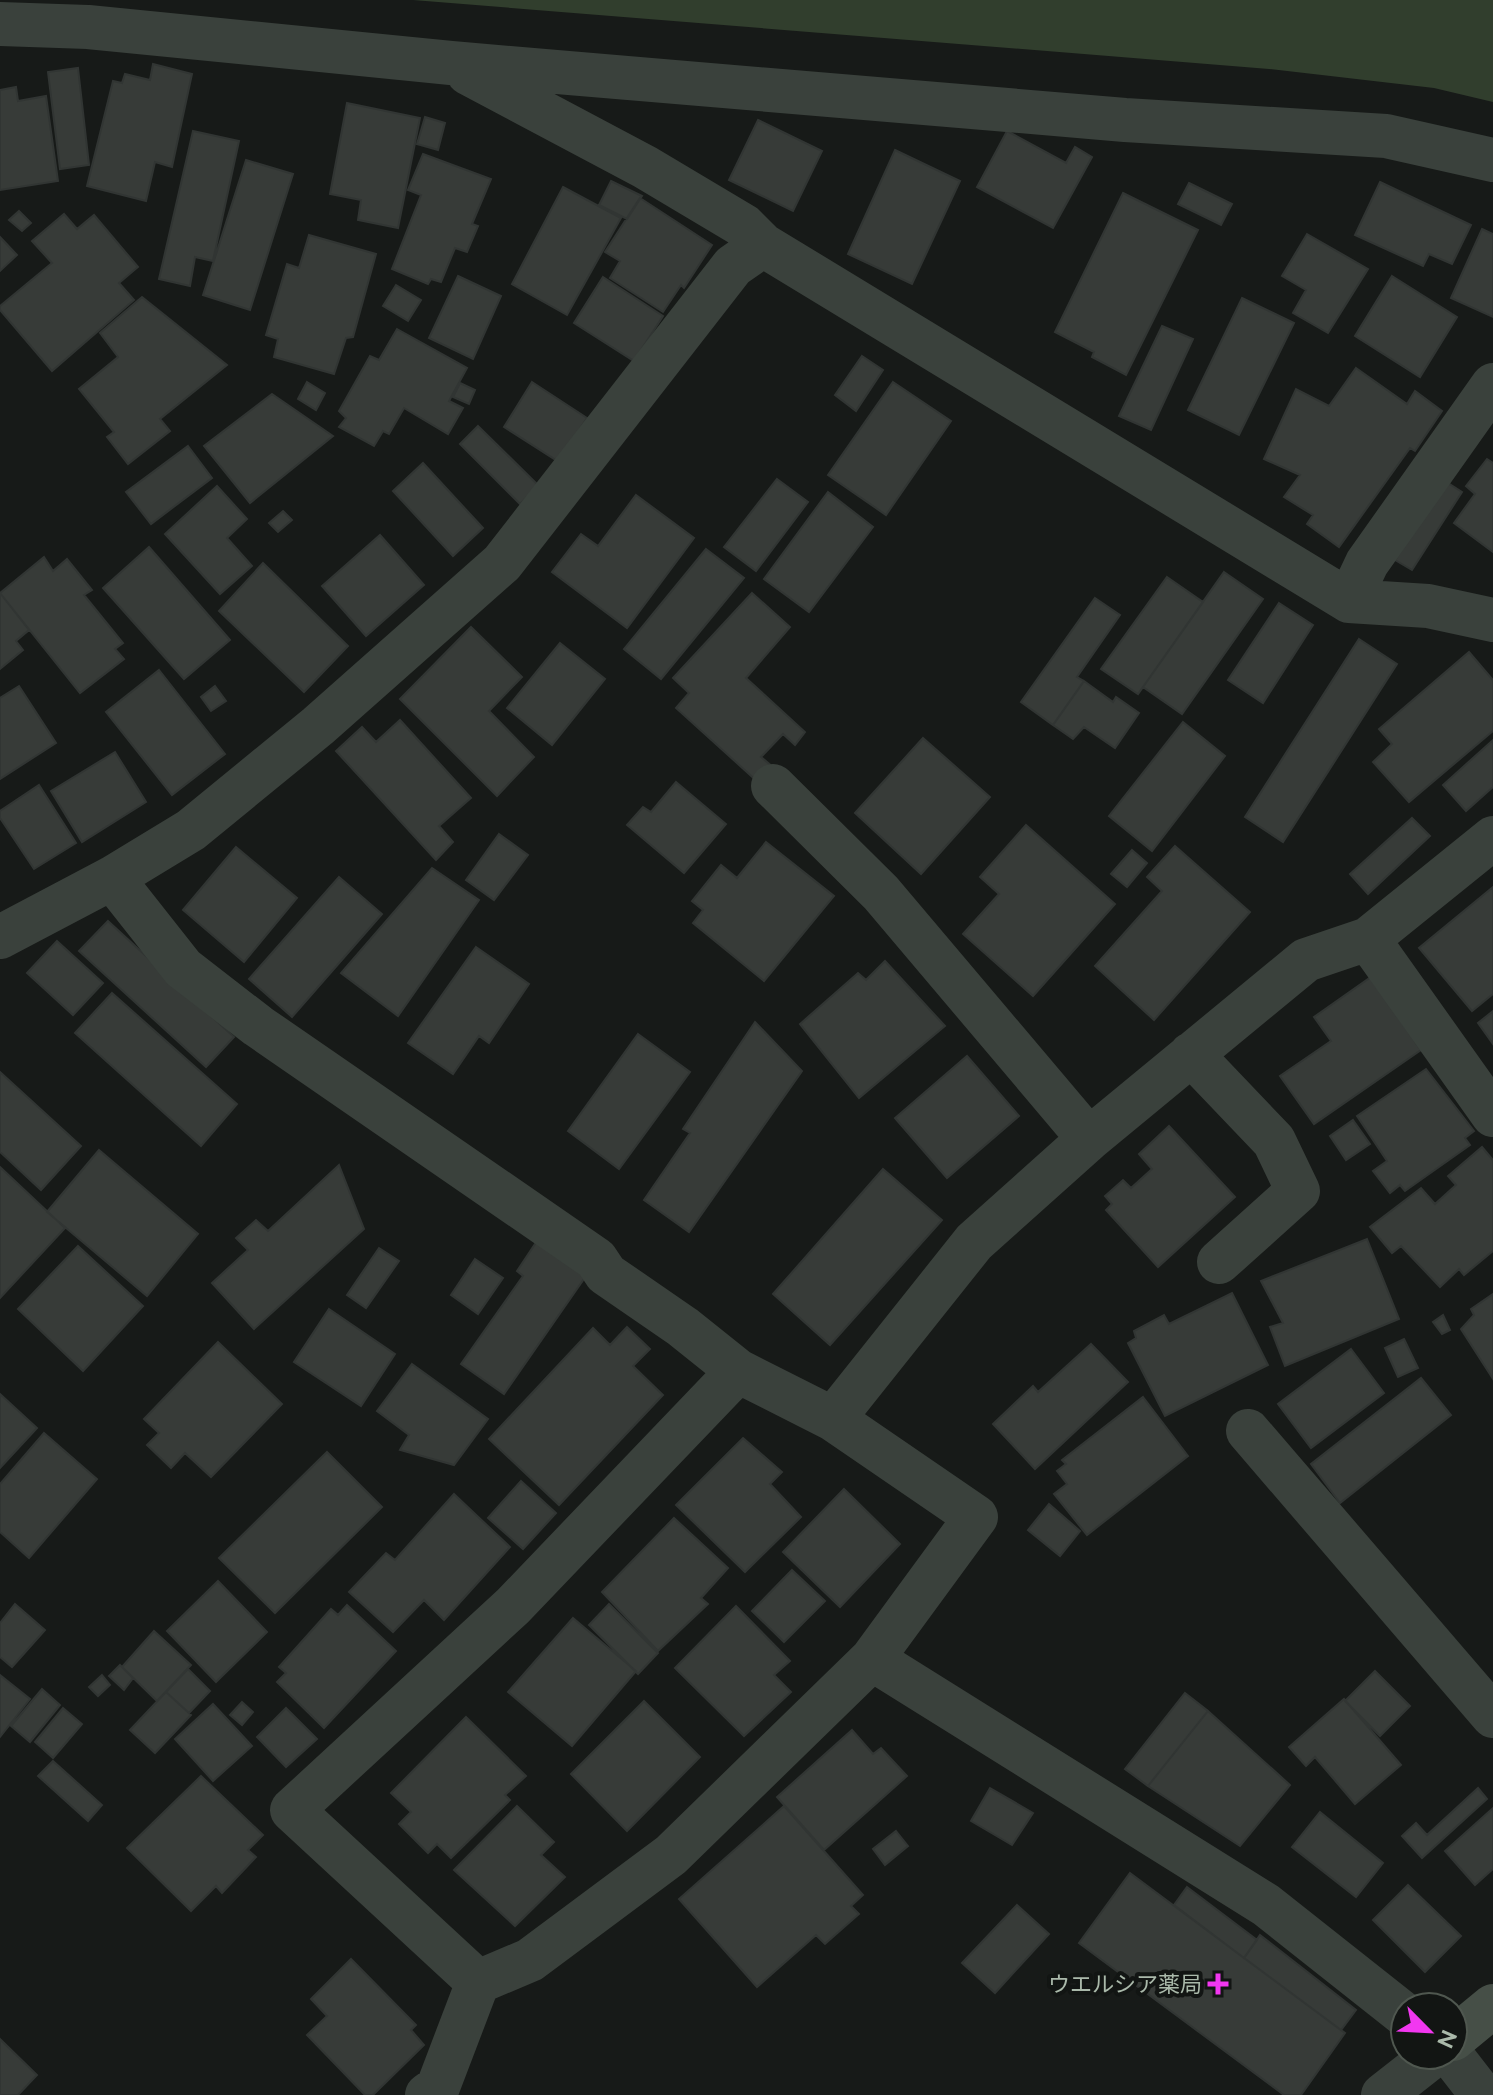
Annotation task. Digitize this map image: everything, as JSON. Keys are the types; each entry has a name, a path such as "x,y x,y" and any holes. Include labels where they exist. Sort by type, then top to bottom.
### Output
{"street":[{"path":"0,24 88,27 451,63 1125,120 1386,136 1493,160"},
{"path":"451,63 645,167 744,226 763,245 1349,601 1428,606 1493,620"},
{"path":"0,937 112,878 191,830 318,726 502,563 733,266 763,245"},
{"path":"1349,601 1367,563 1493,385"},
{"path":"773,786 881,893 1089,1139"},
{"path":"833,1419 974,1242 1089,1139 1306,960 1368,939 1493,838"},
{"path":"112,878 183,968 258,1026 596,1259 606,1274 683,1327 738,1371 833,1419 976,1517 872,1659 671,1855 530,1960 478,1982 438,2092"},
{"path":"1368,939 1493,1115"},
{"path":"1191,1054 1274,1141 1298,1191 1219,1262"},
{"path":"478,1982 292,1810 513,1606 738,1371"},
{"path":"1248,1431 1493,1716"},
{"path":"872,1659 1266,1905 1389,2002"},
{"path":"1469,2026 1493,2006"},
{"path":"1383,2095 1414,2071"},
{"path":"1463,2071 1482,2095"}],"shaded area":[{"path":"413,0 1493,0 1493,102 1434,88 1269,69"}],"building":[{"path":"153,64 192,74 172,167 155,162 146,201 87,186 113,81 122,83 125,74 150,80"},
{"path":"78,68 89,165 60,169 48,72"},
{"path":"16,87 18,101 46,96 58,181 0,190 0,90"},
{"path":"347,103 420,118 398,228 358,220 361,200 330,194"},
{"path":"425,117 445,123 438,150 417,144"},
{"path":"758,120 822,151 793,211 729,180"},
{"path":"193,131 239,141 213,261 195,257 190,286 159,279"},
{"path":"1007,131 1066,163 1075,147 1092,157 1053,228 977,187"},
{"path":"895,150 960,181 912,284 848,254"},
{"path":"423,154 491,179 472,224 478,226 467,252 455,248 441,282 431,279 428,284 392,269 421,195 408,190"},
{"path":"246,160 293,174 250,310 203,295"},
{"path":"611,181 642,196 627,219 599,205"},
{"path":"1380,182 1471,225 1452,264 1429,254 1423,266 1355,235"},
{"path":"1189,183 1232,204 1221,225 1178,204"},
{"path":"563,187 621,218 567,315 512,284"},
{"path":"1123,193 1198,230 1126,375 1092,357 1094,352 1055,332"},
{"path":"640,198 712,245 684,288 681,285 663,312 610,278 620,261 605,252"},
{"path":"19,211 31,223 22,231 9,220"},
{"path":"64,214 77,229 94,215 138,267 119,283 134,300 52,371 0,310 0,306 52,263 32,241"},
{"path":"1482,229 1493,234 1493,317 1451,298"},
{"path":"1307,234 1368,269 1328,333 1293,313 1306,290 1282,276"},
{"path":"309,235 376,254 353,337 346,338 334,374 274,357 278,339 266,335 287,264 299,268"},
{"path":"0,237 17,255 0,271"},
{"path":"458,276 501,296 473,359 429,338"},
{"path":"1392,276 1457,317 1420,377 1355,336"},
{"path":"603,277 663,316 634,361 574,323"},
{"path":"396,285 421,300 408,321 383,306"},
{"path":"142,297 227,365 160,419 170,431 128,464 107,437 114,432 79,389 118,357 100,333"},
{"path":"1242,298 1294,323 1239,435 1188,410"},
{"path":"1162,326 1193,339 1151,430 1119,416"},
{"path":"397,329 467,368 449,401 463,408 448,434 404,408 389,434 383,431 374,446 339,427 346,418 339,411 370,356 379,360"},
{"path":"862,356 883,370 856,411 835,395"},
{"path":"1356,368 1407,404 1415,391 1442,411 1415,451 1410,448 1339,547 1307,524 1313,515 1284,497 1300,475 1264,459 1296,389 1329,406"},
{"path":"307,382 325,393 316,410 298,399"},
{"path":"532,382 587,418 559,462 504,427"},
{"path":"893,382 951,421 886,515 828,475"},
{"path":"460,383 475,390 469,404 453,397"},
{"path":"272,394 333,436 250,503 204,446"},
{"path":"478,426 539,486 520,504 460,444"},
{"path":"188,446 212,478 151,524 126,492"},
{"path":"1487,459 1493,463 1493,552 1454,523 1475,494 1466,486"},
{"path":"423,463 483,528 453,556 393,491"},
{"path":"777,479 808,502 756,571 724,547"},
{"path":"1445,481 1462,492 1412,570 1395,560"},
{"path":"217,486 247,519 227,538 252,566 220,594 165,534"},
{"path":"828,492 873,527 809,612 764,579"},
{"path":"636,495 694,538 627,628 552,572 581,534 598,546"},
{"path":"283,511 292,520 278,532 269,523"},
{"path":"380,535 424,585 366,636 322,586"},
{"path":"149,547 230,640 184,679 103,588"},
{"path":"706,549 744,578 661,679 624,649"},
{"path":"44,557 53,571 67,559 92,590 84,595 123,643 115,649 124,659 80,693 0,593"},
{"path":"263,563 348,646 304,692 219,611"},
{"path":"1224,572 1263,599 1182,714 1143,687"},
{"path":"1167,577 1203,602 1138,694 1101,669"},
{"path":"0,593 29,630 16,641 23,650 0,669"},
{"path":"752,593 790,627 746,678 805,732 795,745 783,734 761,757 773,767 759,783 676,708 689,693 673,678"},
{"path":"1095,598 1120,615 1077,677 1084,681 1053,725 1021,702"},
{"path":"1279,603 1313,625 1263,703 1228,680"},
{"path":"471,627 522,677 489,711 534,757 497,796 400,699"},
{"path":"1359,639 1397,664 1283,842 1245,817"},
{"path":"560,643 605,679 552,745 507,708"},
{"path":"1469,652 1493,680 1493,731 1409,802 1373,762 1392,744 1379,729"},
{"path":"159,670 225,754 172,795 106,712"},
{"path":"1084,681 1113,702 1116,697 1139,713 1115,748 1084,727 1073,739 1053,725"},
{"path":"19,686 56,743 0,779 0,698"},
{"path":"215,686 226,701 211,711 201,697"},
{"path":"400,720 471,798 439,826 453,842 436,860 336,751 362,727 376,742"},
{"path":"1183,722 1225,756 1152,851 1109,816"},
{"path":"923,738 990,797 921,874 855,813"},
{"path":"1493,740 1493,787 1466,811 1443,785"},
{"path":"115,752 146,802 82,842 51,791"},
{"path":"676,782 726,824 684,873 627,825 643,807 651,812"},
{"path":"39,785 76,843 34,869 0,818 0,811"},
{"path":"1412,818 1430,836 1368,894 1350,874"},
{"path":"1026,825 1115,904 1033,996 963,934 999,894 980,877"},
{"path":"499,834 528,855 494,900 466,880"},
{"path":"766,842 834,896 764,981 693,923 703,910 692,901 721,865 737,878"},
{"path":"1175,846 1250,912 1154,1020 1095,966 1162,891 1147,877"},
{"path":"236,847 297,898 244,962 183,910"},
{"path":"1132,850 1147,863 1127,887 1111,874"},
{"path":"432,868 479,900 398,1016 341,973"},
{"path":"339,877 382,914 292,1017 249,979"},
{"path":"1493,887 1493,994 1472,1011 1419,948"},
{"path":"108,921 234,1037 206,1067 79,951"},
{"path":"57,941 103,983 73,1015 27,973"},
{"path":"476,947 529,984 489,1043 479,1036 453,1074 408,1043"},
{"path":"885,961 945,1026 859,1098 800,1024 858,973 866,980"},
{"path":"1371,977 1421,1050 1314,1124 1280,1076 1331,1041 1314,1017"},
{"path":"112,993 237,1104 201,1146 75,1033"},
{"path":"1493,1011 1493,1044 1478,1023"},
{"path":"755,1022 802,1071 689,1232 644,1200 690,1133 683,1129"},
{"path":"638,1034 690,1072 619,1169 568,1131"},
{"path":"967,1056 1019,1116 947,1178 895,1118"},
{"path":"1426,1069 1474,1131 1465,1138 1470,1145 1405,1191 1400,1185 1390,1193 1373,1171 1387,1161 1357,1116"},
{"path":"0,1072 81,1146 41,1190 0,1152"},
{"path":"1353,1120 1370,1144 1346,1160 1330,1136"},
{"path":"1169,1126 1235,1197 1158,1267 1106,1210 1112,1204 1105,1196 1123,1180 1131,1188 1152,1169 1139,1154"},
{"path":"1482,1147 1493,1160 1493,1251 1464,1275 1459,1269 1440,1287 1401,1246 1392,1253 1370,1227 1421,1188 1435,1204 1456,1185 1448,1176"},
{"path":"99,1150 198,1234 147,1296 47,1212"},
{"path":"339,1165 364,1229 254,1329 212,1283 248,1250 236,1238 256,1220 268,1231"},
{"path":"0,1167 65,1228 0,1298"},
{"path":"883,1169 942,1220 830,1345 773,1294"},
{"path":"1367,1239 1399,1319 1285,1366 1270,1327 1283,1323 1261,1281"},
{"path":"537,1241 586,1276 504,1394 461,1364 523,1276 517,1271"},
{"path":"78,1246 143,1306 83,1371 18,1309"},
{"path":"379,1248 399,1261 366,1308 347,1295"},
{"path":"475,1259 503,1278 478,1314 451,1295"},
{"path":"1232,1293 1268,1365 1165,1416 1128,1343 1136,1338 1134,1331 1164,1315 1169,1324"},
{"path":"1493,1294 1493,1379 1461,1329 1474,1315 1471,1309"},
{"path":"329,1309 395,1354 361,1406 294,1362"},
{"path":"1443,1315 1450,1330 1442,1334 1433,1322"},
{"path":"627,1327 650,1349 633,1366 663,1395 559,1505 489,1439 593,1328 610,1345"},
{"path":"1404,1339 1418,1368 1398,1377 1385,1348"},
{"path":"218,1342 282,1404 211,1477 185,1453 171,1468 147,1445 159,1433 144,1419"},
{"path":"1091,1344 1128,1382 1035,1469 993,1424 1033,1386 1038,1392"},
{"path":"1351,1349 1384,1393 1311,1448 1278,1404"},
{"path":"412,1364 488,1419 454,1465 400,1450 409,1435 377,1411"},
{"path":"1421,1378 1451,1415 1340,1503 1311,1464"},
{"path":"0,1394 37,1428 0,1468"},
{"path":"1143,1397 1188,1456 1087,1535 1054,1494 1067,1484 1057,1471 1066,1464 1062,1460"},
{"path":"44,1433 97,1479 29,1558 0,1532 0,1484"},
{"path":"743,1438 782,1472 770,1484 801,1517 745,1572 676,1505"},
{"path":"327,1452 382,1507 275,1613 219,1558"},
{"path":"521,1481 556,1513 523,1549 488,1518"},
{"path":"844,1489 900,1544 840,1607 783,1552"},
{"path":"454,1494 510,1547 444,1620 424,1600 393,1632 349,1592 386,1553 395,1560"},
{"path":"1049,1504 1080,1531 1060,1556 1028,1530"},
{"path":"674,1518 728,1568 701,1598 708,1604 658,1651 602,1592"},
{"path":"792,1570 825,1601 784,1642 752,1611"},
{"path":"218,1581 267,1632 216,1682 167,1631"},
{"path":"15,1604 45,1630 12,1667 0,1657 0,1623"},
{"path":"609,1604 658,1653 638,1674 589,1625"},
{"path":"347,1605 396,1651 324,1728 277,1682 286,1673 279,1667 331,1609 338,1615"},
{"path":"736,1606 790,1661 774,1675 791,1692 744,1736 675,1668"},
{"path":"573,1618 636,1671 572,1746 508,1692"},
{"path":"154,1631 191,1665 157,1701 122,1667"},
{"path":"120,1665 133,1678 124,1690 109,1676"},
{"path":"188,1669 210,1691 189,1713 166,1692"},
{"path":"1375,1671 1410,1706 1380,1736 1345,1701"},
{"path":"0,1675 30,1699 0,1737"},
{"path":"102,1675 110,1685 98,1696 89,1687"},
{"path":"42,1689 60,1705 30,1742 11,1726"},
{"path":"166,1692 191,1715 155,1753 130,1730"},
{"path":"1185,1693 1208,1711 1148,1786 1125,1769"},
{"path":"1344,1699 1401,1765 1355,1804 1315,1757 1306,1766 1289,1747"},
{"path":"644,1701 700,1757 627,1831 571,1774"},
{"path":"242,1702 253,1712 242,1725 230,1715"},
{"path":"213,1704 252,1746 213,1781 175,1739"},
{"path":"63,1708 82,1724 53,1758 35,1742"},
{"path":"286,1708 317,1739 286,1767 257,1737"},
{"path":"1208,1711 1290,1785 1240,1846 1148,1786"},
{"path":"466,1717 526,1776 505,1795 510,1800 451,1858 437,1844 428,1853 399,1824 411,1812 391,1793"},
{"path":"852,1730 873,1754 881,1748 907,1776 824,1850 777,1797"},
{"path":"53,1761 102,1805 88,1821 38,1776"},
{"path":"201,1776 263,1835 248,1850 256,1857 222,1893 216,1886 191,1911 127,1848"},
{"path":"990,1788 1033,1813 1012,1845 971,1821"},
{"path":"1478,1788 1487,1799 1422,1858 1402,1836 1416,1823 1427,1835"},
{"path":"517,1806 554,1842 541,1855 565,1877 515,1926 454,1870"},
{"path":"784,1806 863,1895 851,1906 859,1914 825,1944 816,1935 757,1987 679,1899"},
{"path":"1493,1808 1493,1869 1475,1885 1445,1851"},
{"path":"1320,1812 1383,1863 1356,1897 1292,1847"},
{"path":"896,1831 908,1846 885,1865 873,1849"},
{"path":"1130,1873 1345,2033 1301,2095 1284,2095 1079,1943"},
{"path":"1408,1885 1461,1936 1425,1972 1373,1920"},
{"path":"1187,1887 1257,1940 1244,1958 1174,1905"},
{"path":"1017,1905 1049,1934 995,1993 962,1963"},
{"path":"1260,1935 1356,2010 1341,2030 1244,1958"},
{"path":"351,1959 416,2025 411,2030 424,2045 373,2095 365,2095 307,2035 327,2016 311,1999"},
{"path":"0,2039 37,2075 18,2095 0,2095"}],"place":[{"name":"ウエルシア薬局","path":"1218,1984"}]}
